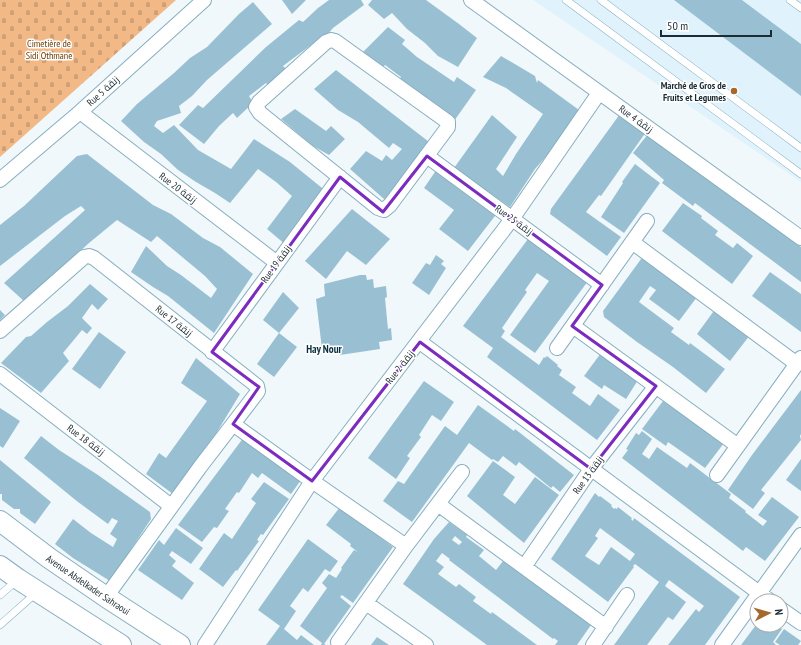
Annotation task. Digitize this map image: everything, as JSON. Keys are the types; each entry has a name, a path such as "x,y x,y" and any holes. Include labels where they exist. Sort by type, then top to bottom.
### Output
{"main road":[{"name":"Avenue Abdelkader Sahraoui","path":"0,521 49,558 180,645"},
{"path":"0,566 121,645"}],"street":[{"name":"Rue 5 زنقة","path":"0,180 80,112 204,0"},
{"name":"Rue 4 زنقة","path":"471,0 801,238"},
{"path":"331,40 449,124 390,205 384,210 378,208 340,177 260,113 256,107 264,97 326,42 331,40"},
{"name":"Rue 2 زنقة","path":"205,645 312,482 420,342 512,219 599,93"},
{"name":"Rue 20 زنقة","path":"80,112 277,263"},
{"name":"Rue 25 زنقة","path":"427,156 602,285"},
{"name":"Rue 19 زنقة","path":"212,352 340,177"},
{"path":"557,348 647,221"},
{"path":"632,242 799,361 717,475"},
{"name":"Rue 17 زنقة","path":"0,331 84,257 89,256 255,384 258,388 256,394 233,424"},
{"path":"573,326 738,446"},
{"path":"420,342 760,593"},
{"name":"Rue 18 زنقة","path":"0,374 172,506"},
{"name":"Rue 13 زنقة","path":"524,567 591,469 656,386"},
{"path":"106,597 233,424 312,482 406,546"},
{"path":"338,642 406,546 462,472"},
{"path":"438,504 606,627"},
{"path":"767,593 801,535"},
{"path":"593,645 627,595"},
{"path":"366,603 426,645"},
{"path":"722,645 749,615"},
{"path":"789,615 801,623"}],"lane":[{"path":"566,0 801,174"},
{"path":"601,0 801,148"},
{"path":"790,0 801,8"},
{"path":"0,594 18,579"},
{"path":"0,625 38,592"}],"highlighted area":[{"path":"427,156 602,285 572,326 656,386 591,469 420,342 312,481 233,424 259,387 212,352 340,177 383,212"}],"shaded area":[{"name":"Marché de Gros de Fruits et Legumes","path":"533,0 801,0 801,182"}],"green space":[{"name":"Cimetière de Sidi Othmane","path":"0,0 176,0 0,157"}],"building":[{"path":"282,0 306,0 292,14"},
{"path":"329,0 361,0 364,5 333,28 318,46 315,42 283,66 287,70 269,87 266,83 249,96 253,103 237,118 233,113 219,126 204,144 179,125 198,105 203,108 266,47 299,20 303,22"},
{"path":"372,0 426,0 477,38 458,67 438,56 425,43 407,29 392,13 384,19 368,5"},
{"path":"674,0 742,0 801,44 801,96"},
{"path":"253,2 272,24 179,106 181,113 157,121 154,126 163,133 174,125 198,150 231,169 254,139 290,162 327,192 286,245 267,229 292,196 276,182 258,169 230,203 178,170 121,121 137,104 190,58 207,47 239,14"},
{"path":"388,27 405,40 402,44 417,57 454,82 457,77 476,90 454,121 399,80 401,77 385,65 381,69 361,54"},
{"path":"501,56 535,76 537,83 538,80 579,110 549,153 535,169 510,207 454,168 492,115 517,137 496,169 503,176 543,114 506,88 483,77"},
{"path":"336,70 433,145 392,197 384,199 350,169 366,151 382,161 386,155 392,160 402,149 393,143 389,148 358,122 338,110 314,89"},
{"path":"295,109 326,131 331,126 345,139 329,155 313,146 281,119"},
{"path":"620,114 646,132 601,196 599,195 586,212 621,237 607,256 550,214 551,209"},
{"path":"648,134 801,247 801,282 695,203 693,206 662,183 664,180 633,153"},
{"path":"87,154 153,205 171,214 203,238 220,247 253,274 214,333 168,296 131,272 146,246 167,266 211,298 217,289 205,276 157,236 151,242 117,220 89,243 25,302 4,283 85,210 81,206 65,216 0,266 0,225 24,206 77,156"},
{"path":"635,164 660,183 624,233 601,217 623,183 622,182"},
{"path":"437,169 498,212 468,251 439,229 454,210 424,188"},
{"path":"683,203 702,216 701,218 718,231 715,235 733,248 737,243 753,256 732,284 662,231"},
{"path":"352,209 390,239 366,265 347,251 326,279 305,261"},
{"path":"531,235 588,281 535,353 510,335 549,281 537,273 525,290 527,292 502,328 505,331 501,337 539,365 544,357 545,358 547,356 562,370 559,375 576,387 572,393 590,406 598,394 620,410 597,440 487,357 493,348 463,326"},
{"path":"436,255 444,261 441,264 446,268 429,295 412,283 426,263 430,265"},
{"path":"644,255 697,297 679,321 649,299 656,290 650,286 639,302 674,328 671,332 689,345 690,343 725,369 706,393 604,317 603,311"},
{"path":"770,272 801,294 801,332 752,296"},
{"path":"360,275 366,275 367,280 373,279 374,288 386,286 387,297 385,298 388,329 391,328 392,340 379,342 380,349 340,355 339,347 322,349 316,299 325,296 324,284"},
{"path":"90,284 108,299 98,310 92,304 82,318 92,328 87,334 82,330 63,353 69,361 41,393 1,363 26,337 31,336 68,306"},
{"path":"283,292 299,308 279,333 263,320"},
{"path":"716,308 750,335 730,361 697,334"},
{"path":"0,310 5,315 0,320"},
{"path":"99,332 126,352 100,389 72,369"},
{"path":"279,333 297,347 274,377 257,364"},
{"path":"601,353 638,380 626,399 604,385 602,389 584,376"},
{"path":"196,358 240,394 214,437 173,494 146,474 159,453 166,458 207,401 181,383"},
{"path":"424,381 454,402 441,421 432,415 419,435 421,437 407,456 410,458 396,479 368,458"},
{"path":"801,390 801,440 761,490 765,493 753,509 728,490 752,455"},
{"path":"663,401 667,404 669,402 687,418 688,417 724,443 705,468 668,442 666,446 642,429"},
{"path":"478,405 514,431 515,429 574,475 560,492 553,486 551,488 519,462 516,466 503,456 498,462 493,459 492,460 469,443 412,522 383,501 398,481 404,484 445,426 457,435"},
{"path":"0,408 20,421 3,448 0,446"},
{"path":"642,431 652,439 642,454 649,459 657,447 687,468 690,463 731,494 729,498 763,526 767,521 758,515 772,497 799,517 765,561 746,547 743,551 622,458 628,450 626,449 636,433 639,435"},
{"path":"41,436 150,512 151,519 110,581 73,558 55,544 73,519 113,547 117,539 110,534 118,521 112,518 108,524 78,502 24,458"},
{"path":"244,437 301,480 291,494 262,473 258,478 252,473 239,493 237,492 225,509 229,511 217,528 214,527 202,542 178,525"},
{"path":"801,459 801,491 786,480"},
{"path":"0,460 51,502 35,524 20,513 20,509 14,509 2,500 2,494 0,494"},
{"path":"493,461 515,477 503,495 515,504 535,477 559,495 524,543 467,496"},
{"path":"264,482 289,499 263,535 261,534 257,540 259,541 237,571 236,570 223,587 199,569 224,533 232,539 256,503 251,499"},
{"path":"595,493 612,505 611,506 614,509 617,509 618,507 632,518 631,519 633,521 634,518 740,597 705,645 668,645 696,609 699,612 704,606 669,580 665,586 686,602 673,620 668,617 647,645 614,645 659,582 635,564 608,602 551,559","holes":["600,528 635,554 630,561 611,547 599,565 585,556 598,538 595,536"]},
{"path":"340,507 393,547 353,603 342,595 340,597 351,606 324,644 326,645 321,645 322,643 300,626 327,588 322,583 329,574 336,578 342,569 341,568 354,550 358,552 350,546 351,544 326,525"},
{"path":"449,522 484,550 479,556 496,570 503,561 591,625 577,645 555,645 558,641 554,638 553,639 449,560 450,559 442,553 436,561 444,567 438,574 456,587 459,584 476,597 473,601 491,614 492,612 537,645 487,645 403,584 434,539","holes":["455,536 462,542 459,545 452,540"]},
{"path":"176,528 203,548 191,564 172,551 169,555 176,561 172,566 194,583 182,600 138,570 159,540 164,545"},
{"path":"308,539 338,561 330,572 325,569 308,592 303,588 290,606 296,611 284,629 297,640 301,635 314,645 266,645 280,626 258,610"},
{"path":"750,633 779,633 773,642 776,645 741,645"},
{"path":"781,633 789,633 801,641 798,645 780,645 775,642"},
{"path":"377,637 389,645 371,645"}],"place":[{"name":"Marché de Gros de Fruits et Legumes","path":"734,91"}],"district":[{"name":"Hay Nour","path":"324,349"}]}
